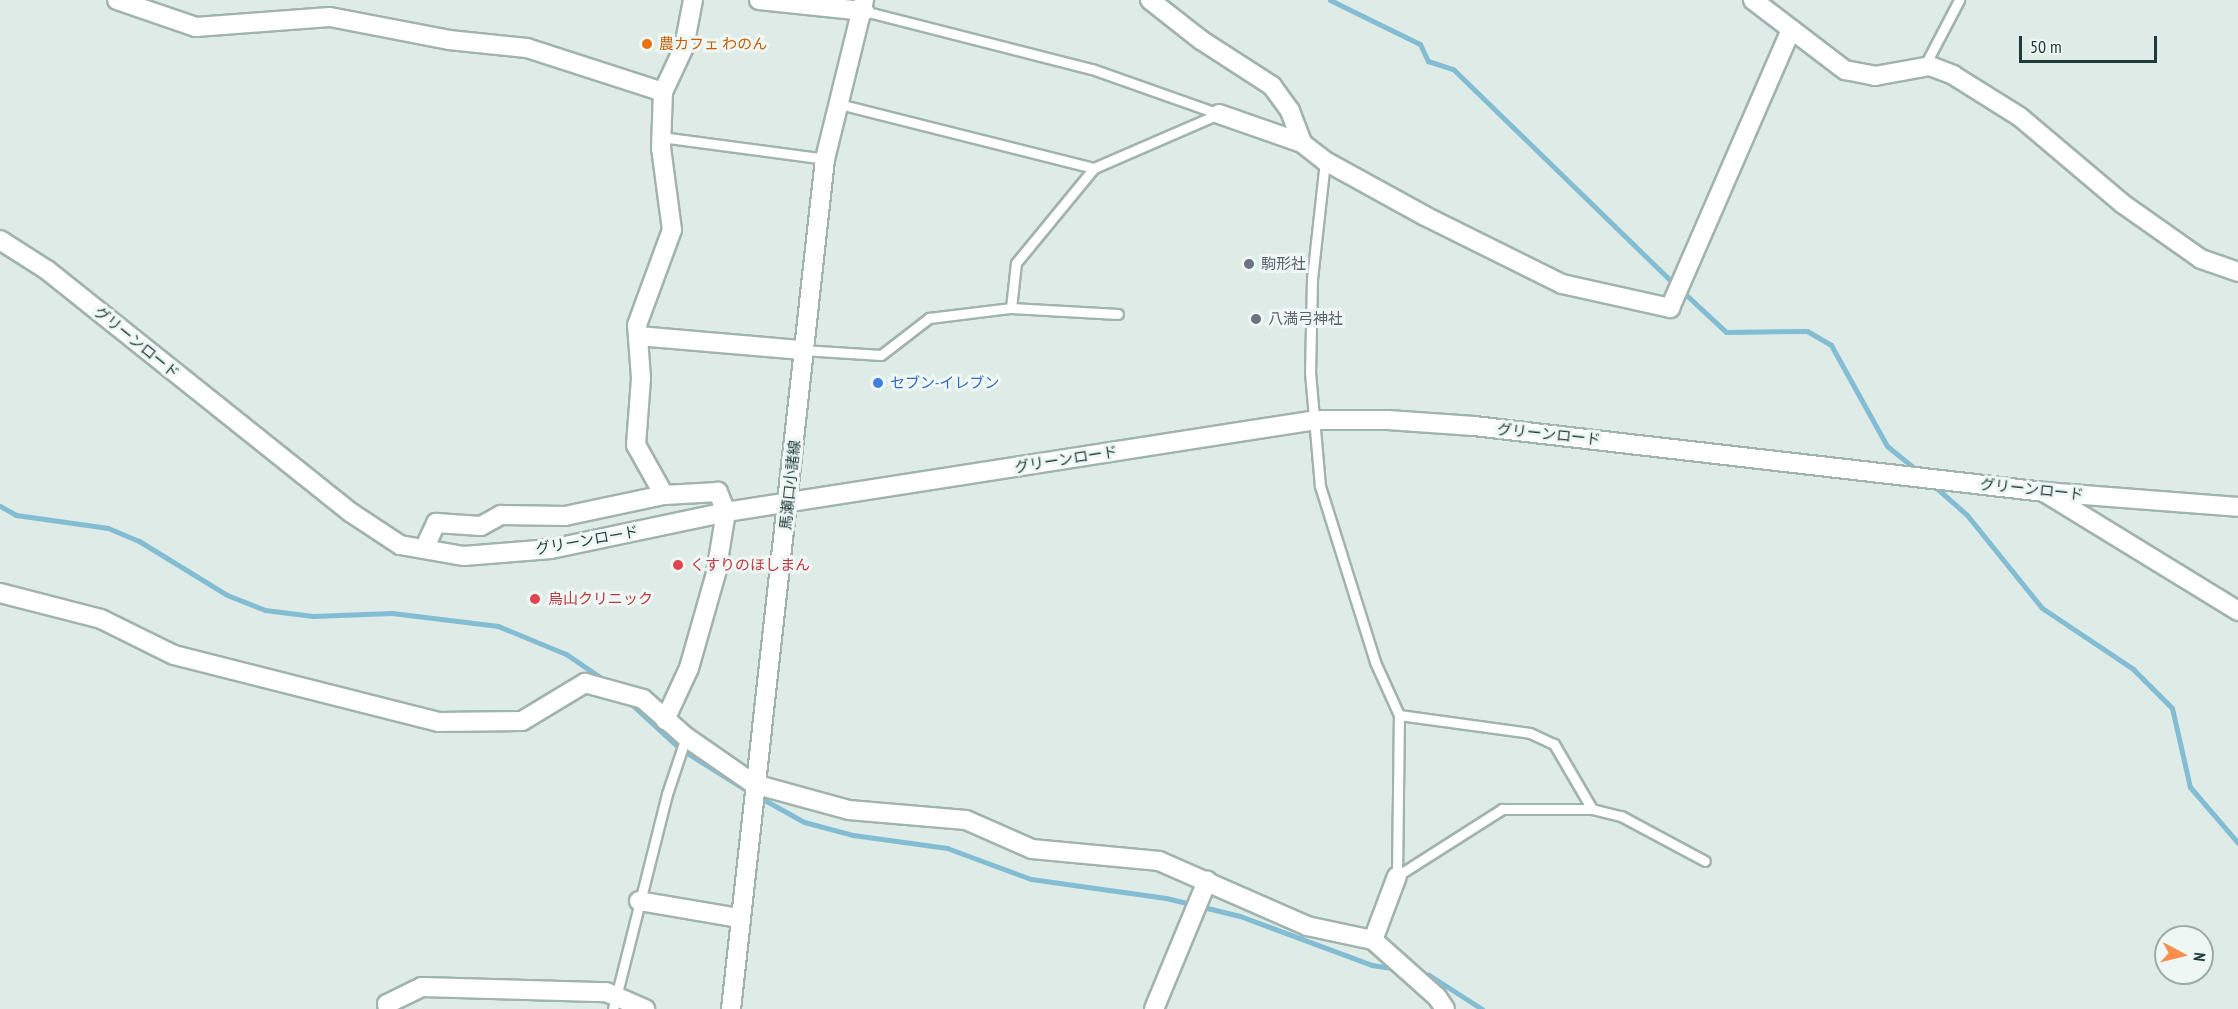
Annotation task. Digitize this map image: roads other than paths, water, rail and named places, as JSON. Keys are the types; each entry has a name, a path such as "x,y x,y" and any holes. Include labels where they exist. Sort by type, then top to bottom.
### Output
{"street":[{"path":"117,0 196,27 330,16 449,40 527,48 663,92"},
{"path":"664,495 636,445 641,378 637,325 672,230 662,136 663,92 684,47 693,0"},
{"path":"759,0 864,6"},
{"path":"1150,0 1201,40 1272,86 1290,111 1302,143"},
{"path":"1753,0 1845,70 1875,76 1924,68 1953,75 2020,117 2123,204 2201,259 2238,272"},
{"name":"馬瀬口小諸線","path":"731,1009 754,784 789,503 802,350 825,159 864,6"},
{"path":"1219,114 1302,143 1325,161 1562,284 1670,308 1791,30"},
{"name":"グリーンロード","path":"0,240 47,270 350,512 400,545 464,556 551,549 726,512 1316,420 1388,420 1474,426 2044,492 2238,507"},
{"path":"638,336 802,350"},
{"path":"424,549 436,524 481,526 501,515 565,516 664,495 718,492 726,512 713,583 689,668 665,720"},
{"path":"2044,492 2238,611"},
{"path":"0,593 101,619 174,655 439,722 522,721 585,683 643,699 686,737 754,784 849,810 966,820 1032,849 1159,861 1307,926 1373,940 1437,997 1445,1009"},
{"path":"1373,940 1397,876"},
{"path":"1154,1009 1207,881"},
{"path":"639,901 740,918"},
{"path":"388,1009 387,1004 422,987 606,992 614,1002 645,1009"}],"lane":[{"path":"1924,68 1959,0"},
{"path":"864,6 1092,69 1219,114"},
{"path":"839,104 1094,168"},
{"path":"1011,308 1016,263 1094,168 1219,114"},
{"path":"662,136 825,159"},
{"path":"1325,161 1312,279 1310,372 1320,486 1375,662 1399,716 1397,876"},
{"path":"802,350 881,355 929,318 1011,308 1118,314"},
{"path":"1399,716 1530,733 1554,744 1592,809"},
{"path":"614,1002 639,901 686,737"},
{"path":"1397,876 1502,809 1592,809 1621,816 1705,861"}],"waterway":[{"path":"1330,0 1420,44 1428,61 1453,69 1675,285"},
{"path":"1682,291 1726,332 1807,331 1831,345 1887,446 1918,471"},
{"path":"1933,485 1967,515 2042,608 2133,669 2172,708 2190,787 2238,843"},
{"path":"0,506 16,515 108,528 139,541 227,595 265,610 313,616 392,613 498,626 566,654 607,682"},
{"path":"629,702 679,748 751,793"},
{"path":"759,797 804,822 853,835 947,848 1031,879 1166,898 1240,916 1372,965 1398,969"},
{"path":"1418,973 1429,975 1482,1009"}],"place":[{"name":"農カフェ わのん","path":"647,44"},
{"name":"駒形社","path":"1249,264"},
{"name":"八満弓神社","path":"1256,319"},
{"name":"セブン-イレブン","path":"878,383"},
{"name":"くすりのほしまん","path":"678,565"},
{"name":"烏山クリニック","path":"535,599"}]}
